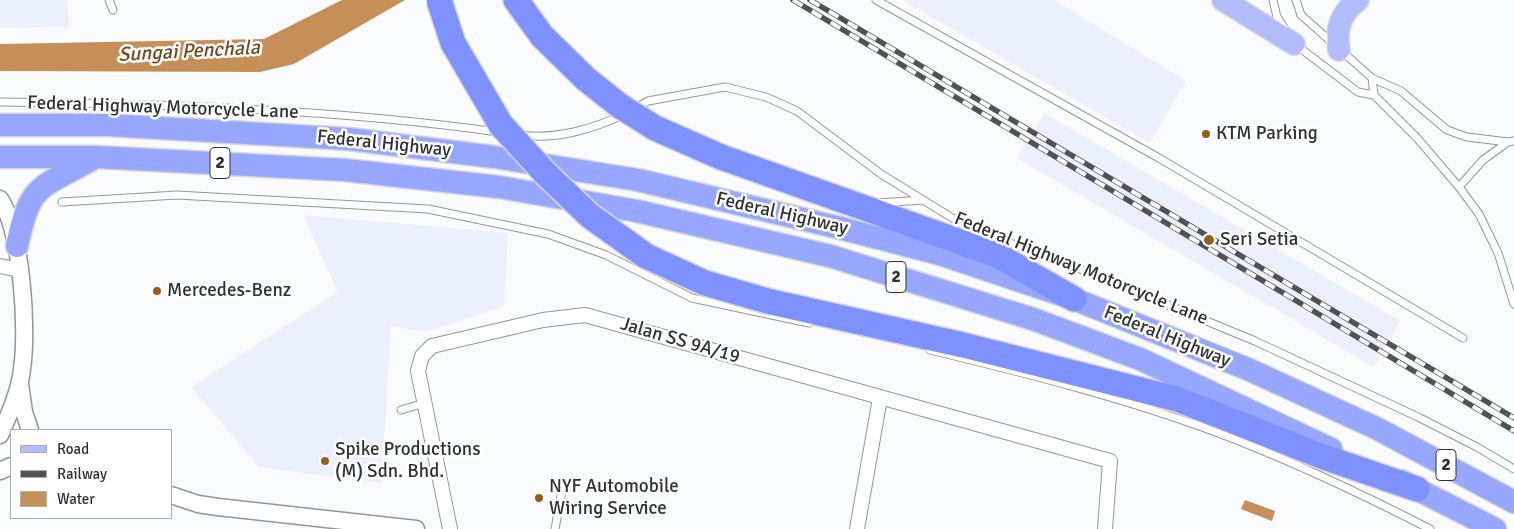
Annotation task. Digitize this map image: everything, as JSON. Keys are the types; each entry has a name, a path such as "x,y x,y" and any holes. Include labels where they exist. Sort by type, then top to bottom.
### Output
{"highway":[{"path":"439,0 454,43 501,125 546,174 590,216 646,256 705,283 782,304 963,344 1177,399 1321,456 1417,489"},
{"path":"516,0 542,36 586,78 620,106 655,128 721,157 997,254 1074,299"},
{"name":"Federal Highway","path":"0,124 108,125 349,139 494,157 638,180 836,227 940,254 1074,299 1250,370 1378,429 1514,502"},
{"name":"Federal Highway","path":"0,157 96,157 345,170 499,187 636,211 830,256 1033,319 1140,359 1417,489 1495,529"},
{"path":"17,246 25,213 39,190 53,179 96,157"}],"main road":[{"path":"1223,0 1294,44"},
{"path":"1339,50 1336,37 1339,22 1347,8 1358,0"}],"street":[{"path":"0,199 8,213 17,246 24,333 20,381 4,434"},
{"path":"0,266 20,270"},
{"name":"Jalan SS 9A/19","path":"450,529 418,370 422,356 432,346 543,320 585,315 1110,461 1105,529"},
{"path":"20,381 24,412 30,429"},
{"path":"857,529 880,398"},
{"path":"172,495 198,504 218,507 416,529"}],"lane":[{"path":"110,0 113,10"},
{"path":"876,0 1183,172 1463,338"},
{"path":"1273,0 1278,17 1294,44 1358,92 1374,95 1417,138 1458,187 1483,222 1498,253 1514,304"},
{"path":"1296,0 1301,15 1339,50 1372,78 1401,90 1447,130 1467,137 1511,142"},
{"path":"1372,78 1374,95"},
{"name":"Federal Highway Motorcycle Lane","path":"0,102 134,103 256,108 462,127 538,138 606,123 648,102 725,87 766,97 797,111 881,174 962,224 992,237 1049,256 1255,341 1418,417 1477,447 1514,469"},
{"path":"1458,187 1482,160 1511,142"},
{"path":"62,202 177,195 428,210 548,234 606,255 692,298 816,324"},
{"path":"858,205 923,200"},
{"path":"782,304 826,324"},
{"path":"920,348 1094,392 1213,431 1344,485 1430,529"},
{"path":"401,410 425,403"},
{"path":"554,529 564,485"}],"shaded area":[{"path":"0,0 67,0 69,27 0,28"},
{"path":"902,0 1054,0 1186,81 1150,143"},
{"name":"Seri Setia","path":"1044,113 1400,321 1374,367 1017,158"},
{"path":"303,215 508,233 504,306 426,332 391,326 381,483 259,467 191,387 338,292"}],"water":[{"name":"Sungai Penchala","path":"342,0 405,0 294,64 260,72 0,71 0,44 264,39"},
{"path":"1245,500 1275,511 1272,521 1241,509"}],"railway":[{"path":"793,0 1514,431"},
{"path":"810,0 1514,418"}],"place":[{"name":"KTM Parking","path":"1206,134"},
{"name":"Seri Setia","path":"1209,240"},
{"name":"Mercedes-Benz","path":"157,291"},
{"name":"Spike Productions (M) Sdn. Bhd.","path":"325,461"},
{"name":"NYF Automobile Wiring Service","path":"539,498"}]}
